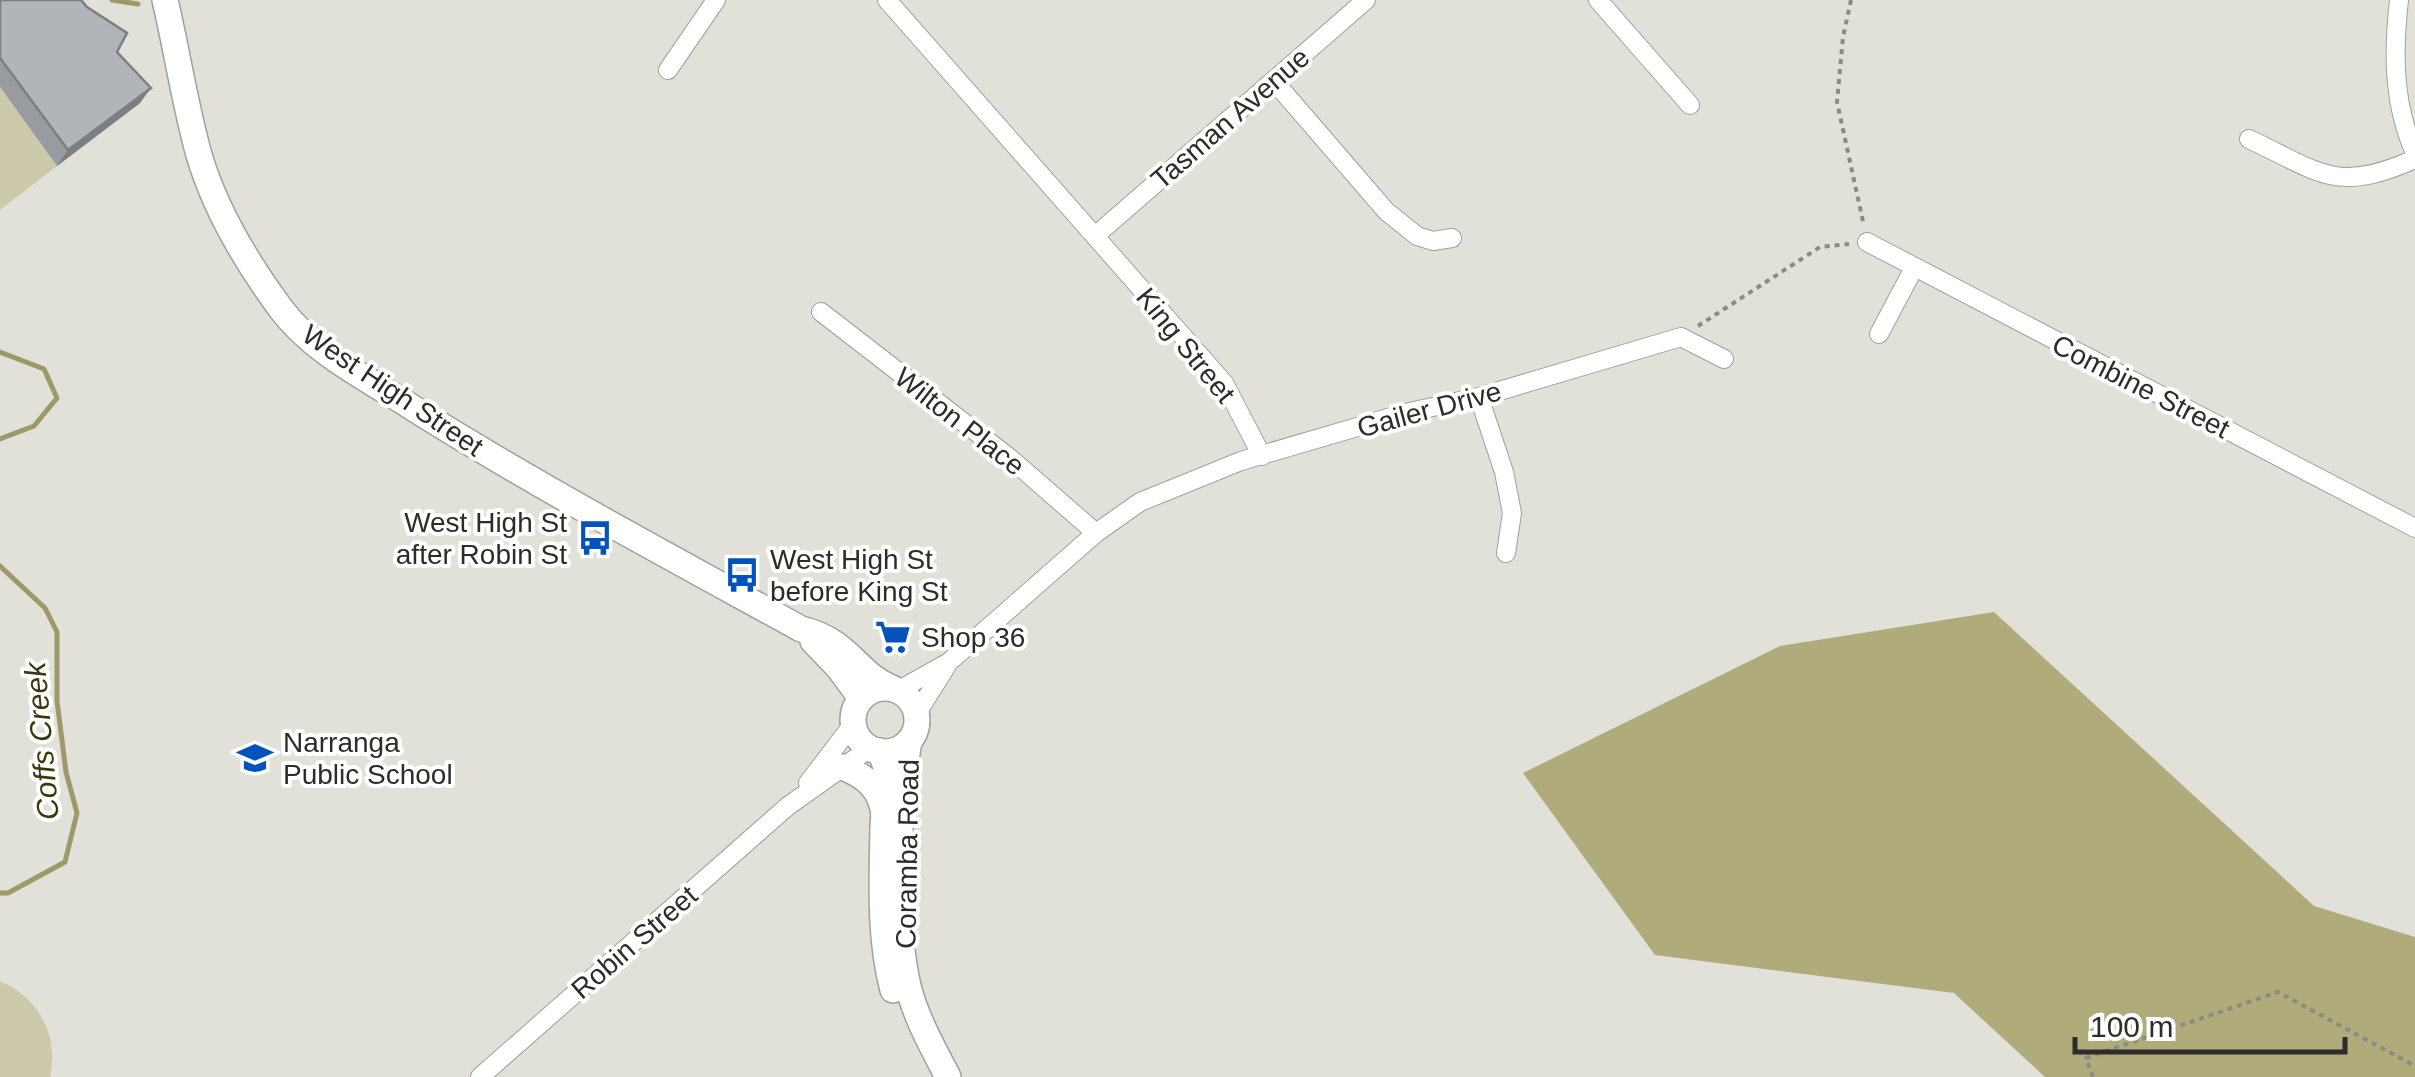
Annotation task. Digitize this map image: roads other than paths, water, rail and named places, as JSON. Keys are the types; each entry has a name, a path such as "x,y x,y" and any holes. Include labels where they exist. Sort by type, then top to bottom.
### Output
{"main road":[{"name":"West High Street","path":"165,0 208,181 254,268 292,322 349,367 490,456 801,629 837,642 881,684 896,689"},
{"name":"West High Street","path":"801,629 838,666 861,698"},
{"path":"875,689 896,689 914,704 915,733 909,741 901,748 875,750 856,734 853,715 861,698 875,689"},
{"name":"Coramba Road","path":"909,741 900,915 904,958 915,1007 948,1077"},
{"name":"Coramba Road","path":"875,750 890,780 884,815 882,892 887,962 902,1016 931,1077"},
{"path":"843,767 860,774 876,789 884,815"}],"street":[{"path":"668,70 716,0"},
{"name":"King Street","path":"886,0 1224,384 1262,456"},
{"name":"Tasman Avenue","path":"1095,236 1366,0"},
{"path":"1598,0 1690,105"},
{"path":"2249,139 2318,172 2348,179 2380,175 2415,156 2398,99 2394,62 2398,0"},
{"path":"1274,80 1386,211 1418,236 1434,241 1452,238"},
{"name":"Combine Street","path":"1868,242 2415,528"},
{"path":"1879,334 1914,268"},
{"name":"Wilton Place","path":"821,312 1011,459 1096,533"},
{"name":"Gailer Drive","path":"1262,456 1681,337 1724,359"},
{"path":"1480,397 1504,472 1512,513 1506,553"},
{"path":"896,689 948,662 1096,533 1140,502 1262,456"},
{"path":"917,713 948,662"},
{"name":"Robin Street","path":"493,1073 788,806 834,754 853,724"},
{"name":"Robin Street","path":"788,806 843,767 875,750"}],"waterway":[{"path":"112,0 138,4"},
{"name":"Coffs Creek","path":"0,352 44,369 57,398 34,426 0,439"},
{"name":"Coffs Creek","path":"0,566 45,608 57,632 57,701 66,772 77,813 65,862 8,893 0,893"}],"place":[{"name":"West High St after Robin St","path":"595,538"},
{"name":"West High St before King St","path":"742,575"},
{"name":"Shop 36","path":"893,637"},
{"name":"Narranga Public School","path":"255,758"}]}
